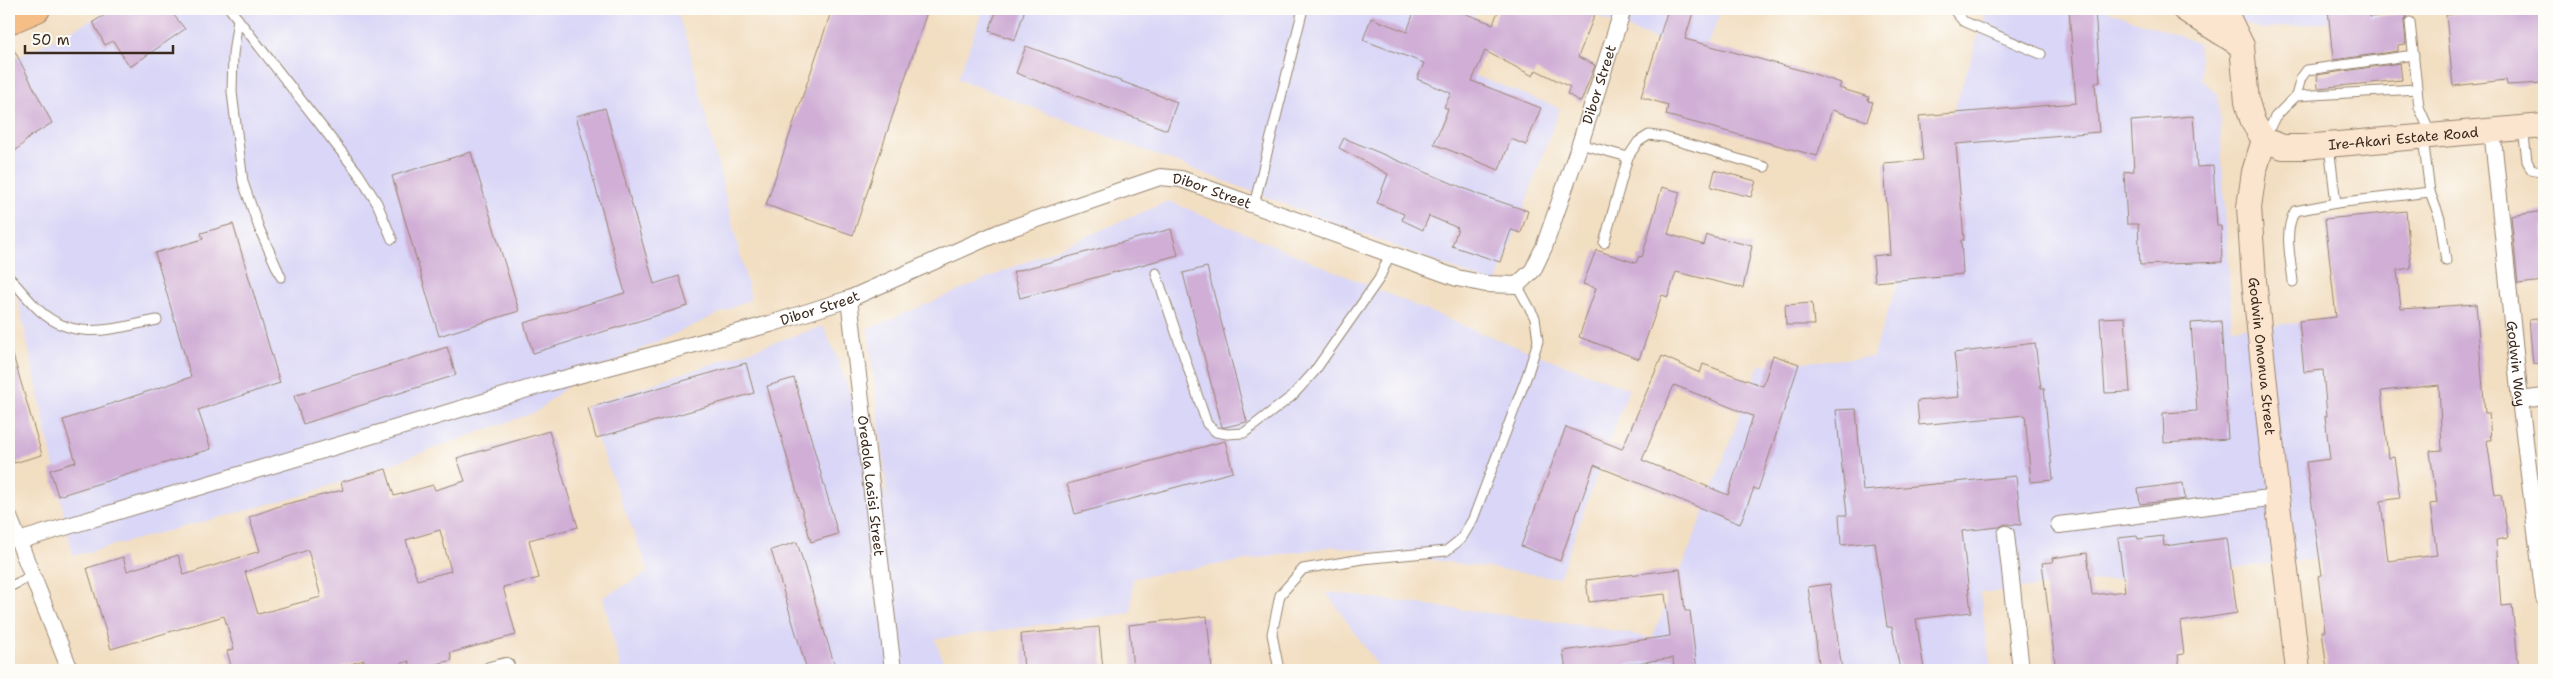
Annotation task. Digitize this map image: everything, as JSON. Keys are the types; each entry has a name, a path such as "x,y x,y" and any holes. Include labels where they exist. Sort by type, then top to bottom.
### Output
{"main road":[{"path":"9,21 37,9"}],"street":[{"name":"Dibor Street","path":"18,541 541,386 770,324 848,299 1000,232 1160,177 1181,179 1457,278 1486,284 1517,285 1533,270 1544,247 1580,144 1623,9"},
{"path":"2226,10 2235,41 2247,102 2254,122 2264,140"},
{"path":"2191,11 2235,41"},
{"name":"Ire-Akari Estate Road","path":"2264,140 2284,147 2534,127"},
{"name":"Godwin Way","path":"2492,129 2520,400 2544,598"},
{"name":"Godwin Omonua Street","path":"2264,140 2254,172 2249,206 2254,280 2298,670"},
{"name":"Oredola Lasisi Street","path":"848,299 893,670"},
{"path":"2520,400 2544,398"},
{"path":"2059,524 2277,497"},
{"path":"9,517 70,670"},
{"path":"2006,534 2021,670"},
{"path":"490,670 506,666"}],"lane":[{"path":"230,9 358,173 377,203 392,239"},
{"path":"1254,205 1303,9"},
{"path":"1952,9 1963,21 2040,54"},
{"path":"238,19 233,54 232,92 242,182 259,228 281,276"},
{"path":"2410,22 2419,108 2428,136 2430,192 2440,219 2446,261"},
{"path":"2264,140 2275,118 2296,96 2301,78 2307,70 2414,55"},
{"path":"2296,96 2417,89"},
{"path":"2534,127 2527,161 2531,169 2544,172"},
{"path":"1604,243 1628,157 1638,142 1649,134 1664,136 1764,167"},
{"path":"2329,143 2336,203"},
{"path":"1580,144 1628,157"},
{"path":"2293,282 2288,230 2290,220 2295,211 2336,203 2430,192"},
{"path":"1156,273 1207,424 1216,432 1228,434 1244,433 1292,396 1314,372 1379,279 1390,254"},
{"path":"9,277 40,311 64,328 93,332 157,320"},
{"path":"1279,670 1272,634 1280,595 1303,569 1362,559 1446,551 1461,539 1473,519 1528,373 1538,341 1535,318 1517,285"},
{"path":"9,587 32,576"}],"shaded area":[{"path":"113,9 676,9 689,47 751,299 576,379 536,412 304,495 73,556 17,294 9,299 9,62"},
{"path":"983,9 1477,9 1458,69 1560,108 1496,285 958,79"},
{"path":"1577,9 1722,9 1702,57"},
{"path":"1987,9 2103,9 2198,43 2202,80 2218,94 2232,328 2338,320 2359,555 1980,593 1991,670 1381,670 1326,592 1588,626 1652,638 1691,545 1759,365 1873,357"},
{"path":"2238,9 2376,9 2377,17 2262,29 2239,21"},
{"path":"1169,201 1478,332 1629,389 1559,578 1334,546 1133,578 1131,613 935,639 946,670 621,670 603,597 649,572 585,407 823,326 837,357 888,502 868,329"}],"building":[{"path":"115,9 169,9 185,29 130,67 113,41 105,45 93,22"},
{"path":"832,9 928,9 853,235 766,205"},
{"path":"997,9 1025,9 1015,40 989,31"},
{"path":"1415,9 1453,9 1493,24 1499,9 1597,9 1578,57 1595,65 1581,102 1567,94 1570,87 1536,70 1533,76 1485,51 1472,81 1541,108 1526,145 1511,139 1499,170 1434,144 1448,109 1444,107 1451,93 1417,79 1424,63 1363,40 1371,18 1407,32"},
{"path":"1668,9 1694,9 1685,39 1811,73 1841,83 1839,88 1869,97 1868,101 1873,102 1867,121 1832,110 1817,156 1666,115 1668,105 1641,97"},
{"path":"2069,9 2095,9 2100,82 2095,83 2099,132 1956,144 1964,240 1961,240 1963,274 1875,282 1873,256 1890,254 1884,163 1923,160 1919,116 2076,103"},
{"path":"2328,9 2369,9 2370,17 2408,13 2404,22 2406,44 2398,45 2398,51 2333,60"},
{"path":"2498,9 2544,9 2544,83 2507,85 2506,80 2453,86 2446,15"},
{"path":"9,40 52,123 31,136 9,157"},
{"path":"1026,46 1177,102 1167,130 1016,73"},
{"path":"2400,63 2402,80 2318,88 2317,75"},
{"path":"605,108 654,284 679,276 688,306 533,353 524,323 625,293 576,116"},
{"path":"2193,116 2197,167 2213,166 2217,226 2221,226 2222,262 2140,265 2138,224 2127,224 2124,172 2134,171 2131,121"},
{"path":"1344,138 1480,195 1528,211 1521,233 1511,230 1500,262 1452,246 1458,228 1429,216 1423,230 1402,220 1404,214 1377,203 1388,174 1339,148"},
{"path":"471,152 519,311 439,336 392,176"},
{"path":"1715,170 1756,181 1751,197 1711,187"},
{"path":"1662,187 1680,192 1668,234 1704,245 1707,235 1752,246 1743,288 1676,272 1668,297 1662,295 1639,359 1579,337 1596,288 1583,284 1596,250 1636,263 1639,256 1642,257"},
{"path":"2406,211 2411,268 2397,270 2401,309 2476,304 2485,413 2489,413 2491,440 2487,440 2495,495 2501,494 2508,538 2496,540 2501,606 2512,605 2519,670 2327,670 2322,631 2325,631 2318,576 2322,575 2306,462 2330,459 2325,416 2327,416 2323,370 2304,372 2299,321 2336,317 2325,219","holes":["2439,385 2442,450 2430,451 2437,503 2430,504 2437,555 2388,561 2381,501 2400,498 2394,457 2388,458 2381,391"]},
{"path":"2544,211 2544,281 2518,284 2511,216"},
{"path":"233,224 280,383 198,410 211,449 58,496 50,470 76,462 63,420 191,377 155,253 203,239 201,233"},
{"path":"1171,229 1178,255 1020,298 1013,272"},
{"path":"1207,267 1247,422 1225,427 1222,427 1183,273"},
{"path":"1812,303 1814,325 1786,325 1785,305"},
{"path":"2125,317 2130,392 2105,393 2100,318"},
{"path":"2544,318 2544,363 2533,364 2529,320"},
{"path":"2221,321 2228,439 2164,443 2163,413 2197,411 2191,323"},
{"path":"2035,343 2041,388 2044,388 2053,480 2031,482 2025,415 1919,425 1917,401 1959,397 1954,353"},
{"path":"447,347 456,375 303,424 294,396"},
{"path":"9,355 13,355 42,455 14,463 9,445"},
{"path":"1773,355 1799,364 1758,490 1754,488 1740,524 1594,465 1560,561 1521,546 1566,427 1622,449 1662,356 1700,373 1703,364 1763,386","holes":["1674,385 1753,416 1728,495 1642,460"]},
{"path":"746,363 754,393 596,438 588,408"},
{"path":"794,378 838,534 811,542 767,386"},
{"path":"1856,409 1863,491 2016,476 2021,525 2005,524 1999,527 1962,531 1971,612 1916,619 1924,669 1900,670 1892,627 1887,627 1875,542 1841,545 1839,515 1847,515 1836,410"},
{"path":"549,431 578,527 529,540 539,578 503,587 516,635 450,653 452,660 414,670 412,670 409,661 381,670 367,670 364,660 330,670 232,670 227,651 234,649 224,616 111,649 87,568 123,557 127,571 178,555 184,575 260,551 249,517 282,505 343,490 341,482 386,469 394,496 433,485 435,490 465,481 457,458","holes":["440,530 451,571 417,580 406,540","308,550 321,597 258,614 245,572"]},
{"path":"1225,441 1233,472 1075,514 1067,484"},
{"path":"2183,483 2185,499 2140,504 2138,489"},
{"path":"2137,536 2138,539 2163,536 2164,546 2227,538 2237,613 2180,622 2184,654 2178,655 2180,670 2056,670 2042,563 2053,562 2052,558 2087,553 2092,595 2125,591 2118,538"},
{"path":"797,542 836,670 807,670 771,550"},
{"path":"1680,569 1685,611 1690,611 1697,670 1674,670 1673,658 1586,670 1566,670 1563,651 1670,636 1665,594 1589,602 1586,580"},
{"path":"1830,584 1842,670 1820,670 1808,587"},
{"path":"1207,616 1212,670 1133,670 1129,625"},
{"path":"1099,627 1103,670 1024,670 1021,634"}]}
